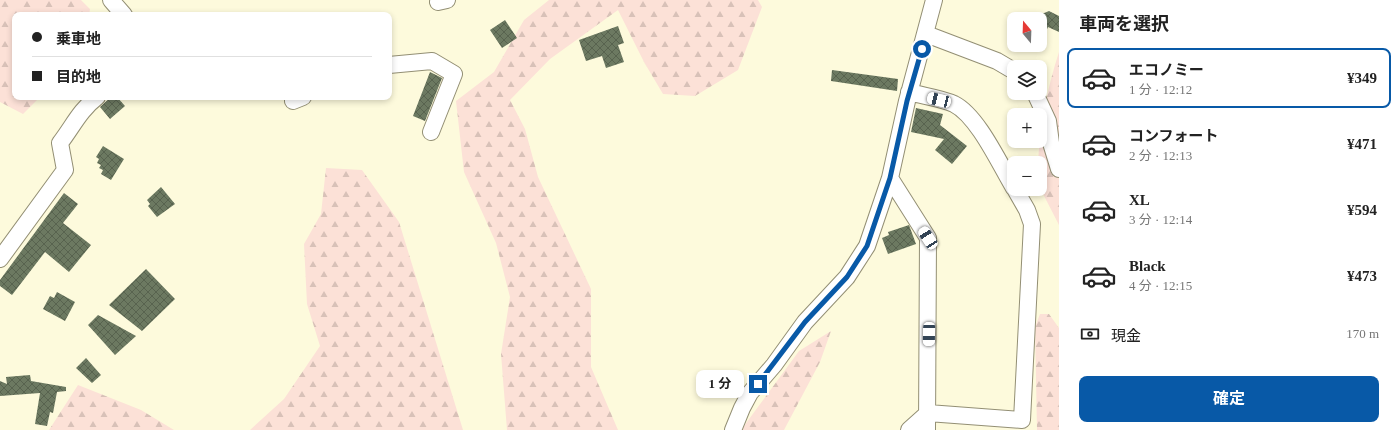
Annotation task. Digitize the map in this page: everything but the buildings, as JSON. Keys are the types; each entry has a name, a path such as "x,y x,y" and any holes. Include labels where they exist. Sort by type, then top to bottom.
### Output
{"street":[{"path":"111,0 121,12"},
{"path":"733,430 750,393 774,365 805,322 847,277 867,246 890,178 909,92 934,0"},
{"path":"926,34 997,61 1007,67"},
{"path":"392,65 432,61 454,74 431,132"},
{"path":"909,92 953,104 967,113 986,139 1007,176"},
{"path":"0,259 65,170 60,142 74,124 77,116 94,100"},
{"path":"1038,100 1048,121 1051,143 1059,169"},
{"path":"890,178 928,238 927,430"},
{"path":"910,430 928,413 1022,420 1032,224 1027,210 1019,196"}],"green space":[{"path":"0,0 81,0 90,9 90,12 12,12 12,100 37,100 23,114 0,102"},
{"path":"549,0 758,0 762,7 738,70 695,96 663,94 644,62 618,10 550,59 510,100 525,129 538,177 591,289 591,367 618,430 507,430 501,354 510,297 496,243 464,172 456,101 494,72 524,20"},
{"path":"1059,52 1059,225 1044,196 1047,196 1047,156 1038,156 1039,148 1047,148 1047,108 1045,108"},
{"path":"326,168 362,170 399,222 463,430 250,430 284,399 320,346 307,304 304,244 321,214"},
{"path":"1040,314 1049,314 1059,328 1059,430 1037,430 1035,327"},
{"path":"831,331 820,362 784,430 741,430 799,351"},
{"path":"78,385 141,410 174,430 49,430"}],"route":[{"path":"758,384 774,365 805,322 847,277 867,246 890,178 907,101 922,49"}]}
